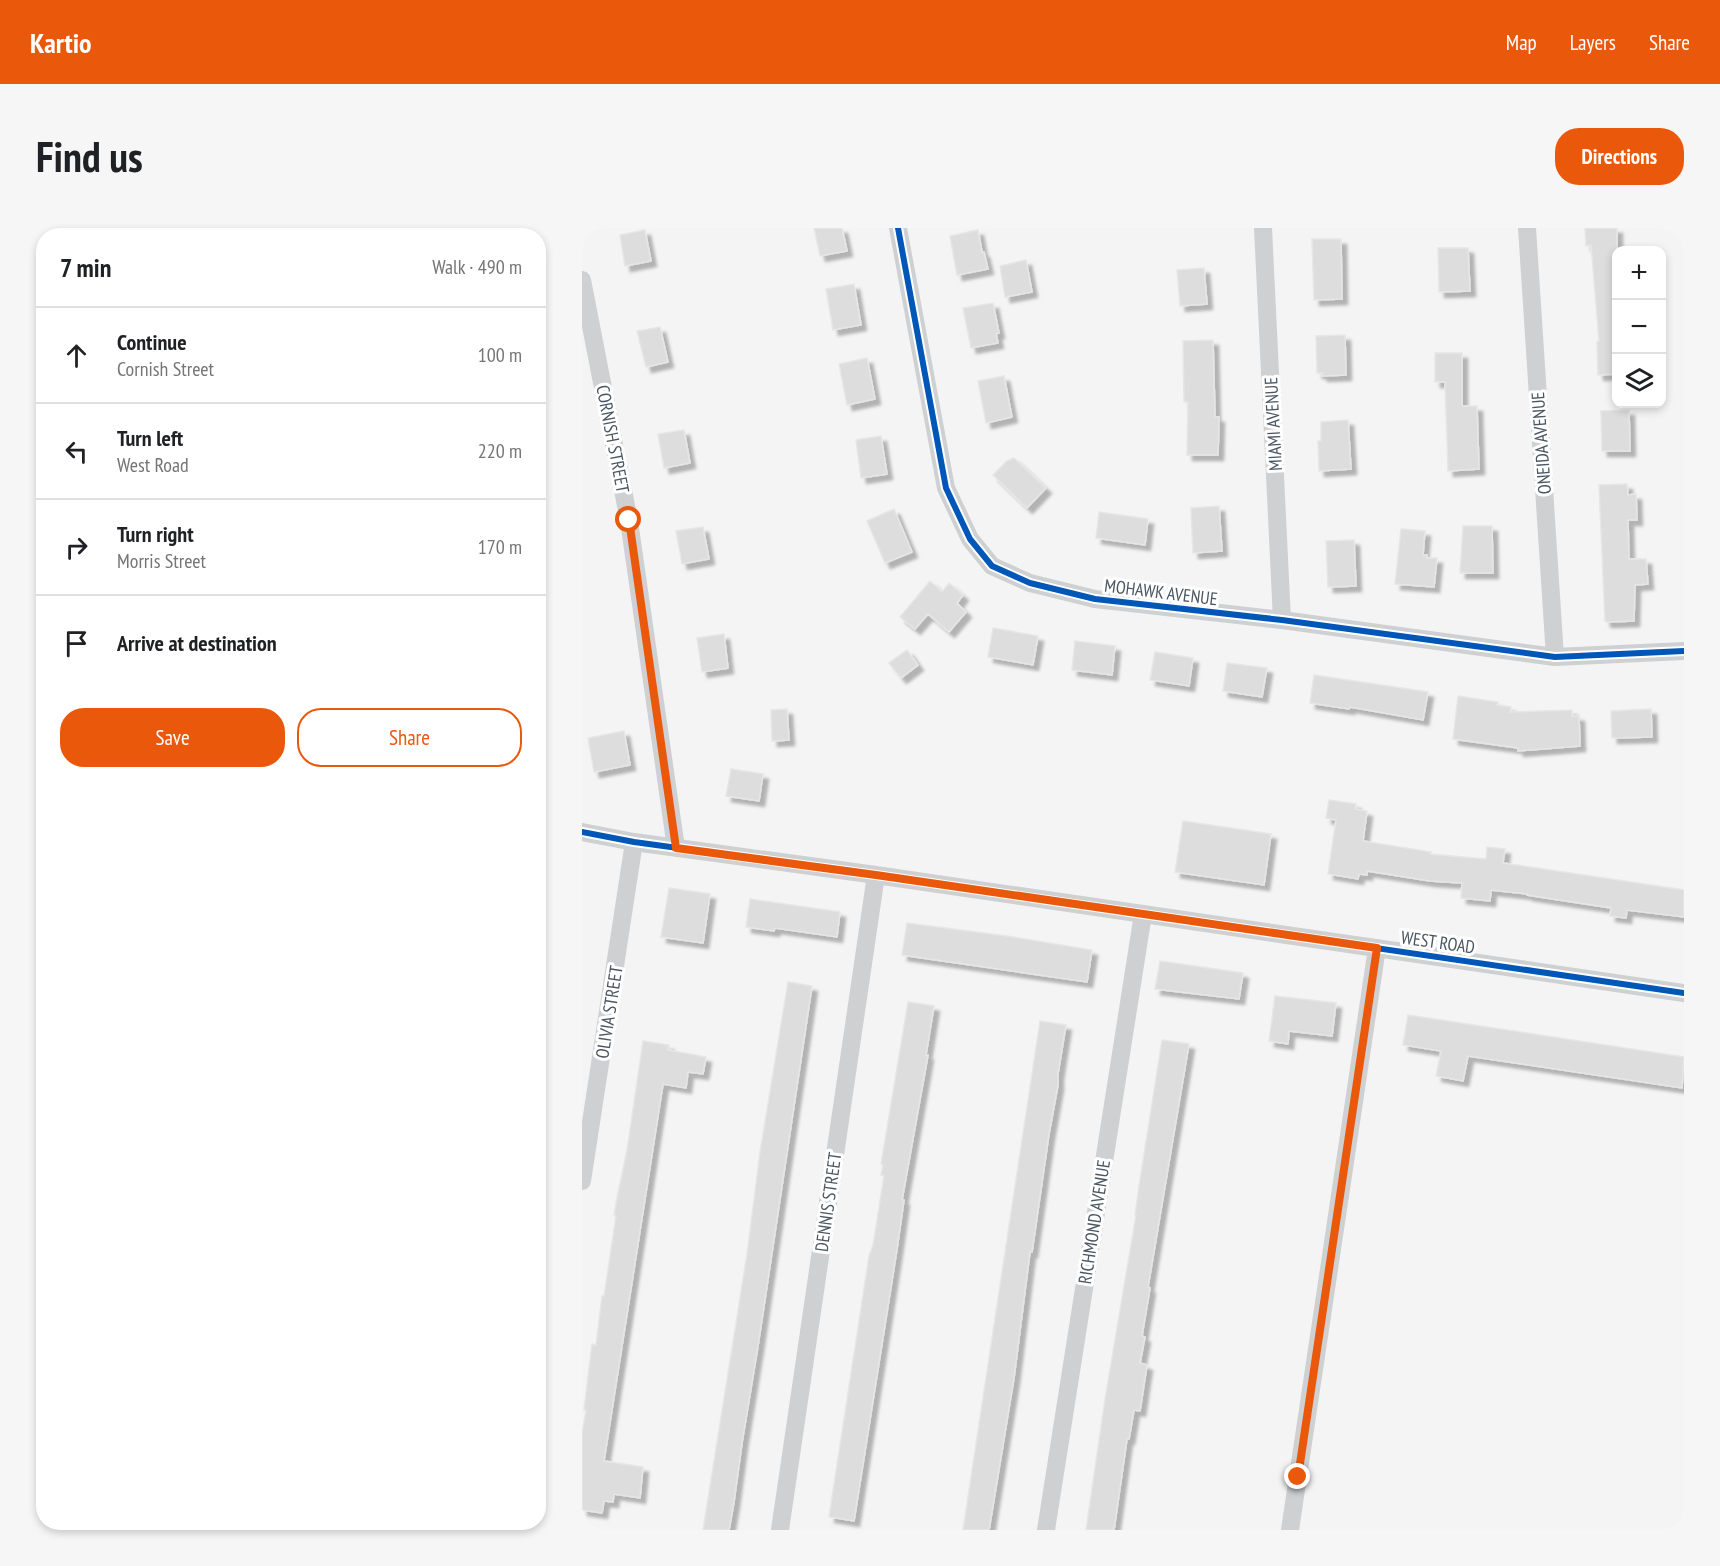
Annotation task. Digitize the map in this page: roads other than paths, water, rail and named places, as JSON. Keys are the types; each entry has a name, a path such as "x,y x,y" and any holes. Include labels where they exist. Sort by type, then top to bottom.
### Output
{"street":[{"name":"MOHAWK AVENUE","path":"898,228 946,488 970,539 992,566 1030,583 1095,599 1282,620 1555,657 1684,651"},
{"name":"MIAMI AVENUE","path":"1263,228 1282,620"},
{"name":"ONEIDA AVENUE","path":"1527,228 1555,657"},
{"name":"CORNISH STREET","path":"582,280 629,520 676,848"},
{"name":"WEST ROAD","path":"582,832 634,842 1684,993"},
{"name":"OLIVIA STREET","path":"582,1181 634,842"},
{"name":"DENNIS STREET","path":"780,1530 876,875"},
{"name":"RICHMOND AVENUE","path":"1046,1530 1143,914"},
{"path":"1290,1530 1377,948"}]}
